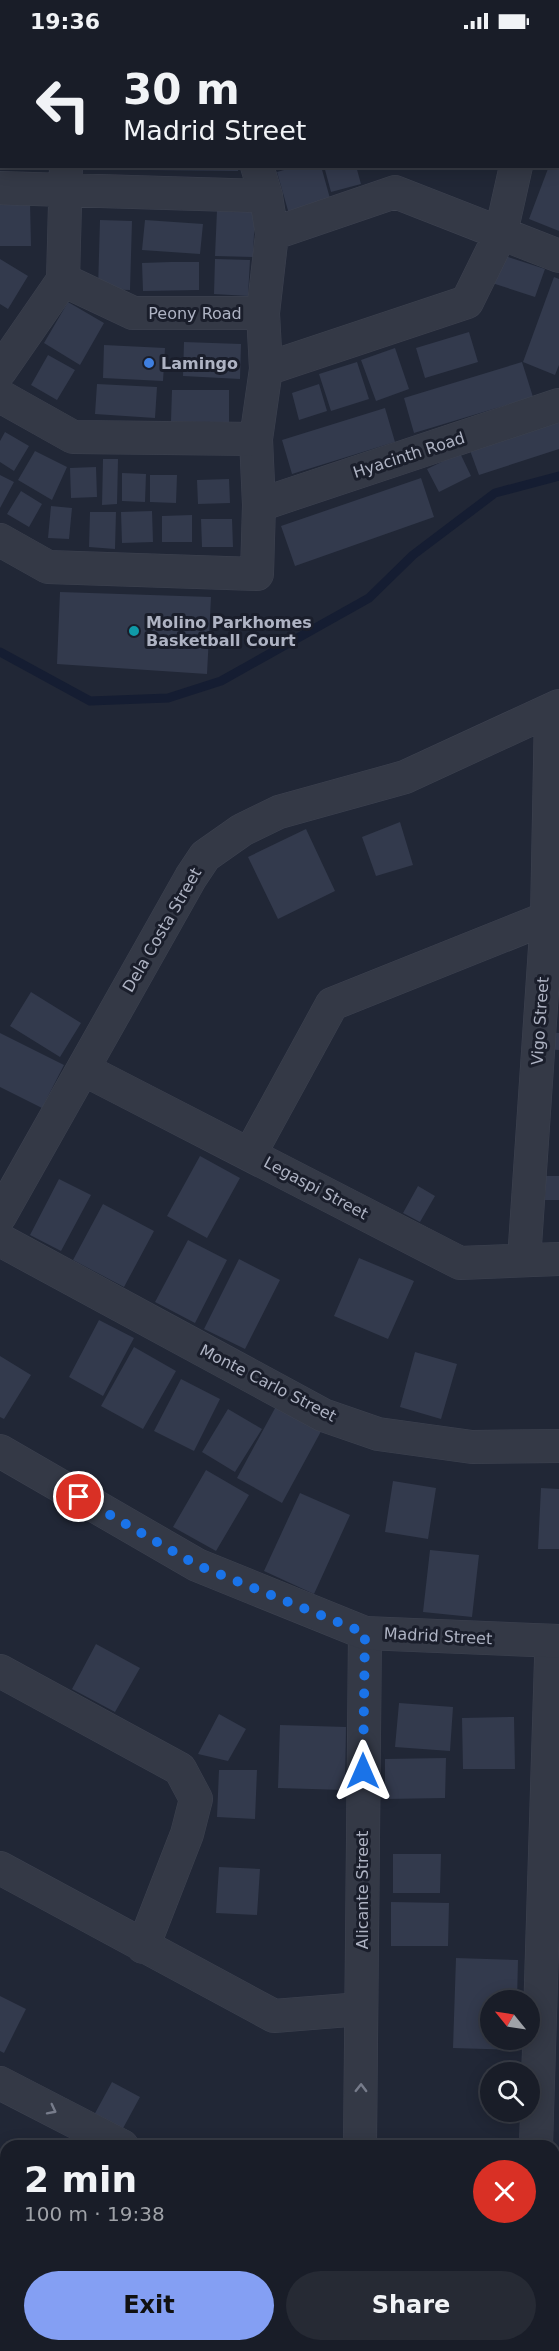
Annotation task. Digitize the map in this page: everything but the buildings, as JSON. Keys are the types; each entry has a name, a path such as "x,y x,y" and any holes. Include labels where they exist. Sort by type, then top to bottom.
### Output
{"street":[{"path":"266,369 467,302 501,233 516,168"},
{"path":"0,370 63,280 65,178"},
{"path":"0,188 65,178 262,181 272,234 263,313 266,369 256,439 259,504 257,574 48,567 0,540"},
{"path":"272,234 392,179 501,233 559,256"},
{"name":"Peony Road","path":"63,280 133,313 263,313"},
{"path":"0,396 73,437 256,439"},
{"name":"Hyacinth Road","path":"259,504 559,405"},
{"name":"Vigo Street","path":"524,1260 548,918 555,709"},
{"name":"Dela Costa Street","path":"0,1216 205,856 242,830 279,812 405,777 555,709"},
{"path":"250,1154 332,1004 548,918"},
{"name":"Legaspi Street","path":"83,1069 460,1263 559,1259"},
{"name":"Monte Carlo Street","path":"0,1240 323,1414 378,1434 472,1448 559,1446"},
{"name":"Madrid Street","path":"0,1451 197,1565 364,1643"},
{"name":"Madrid Street","path":"0,1473 199,1585 364,1643 555,1650"},
{"name":"Alicante Street","path":"360,2140 364,1643"},
{"path":"536,2140 555,1650"},
{"path":"0,1671 180,1769 196,1799 187,1833 143,1947"},
{"path":"0,1868 274,2016 362,2009"},
{"path":"1,2086 110,2140"}],"waterway":[{"path":"0,652 90,701 168,698 221,681 369,598 413,555 495,493 559,476"}],"place":[{"name":"Lamingo","path":"149,363"},
{"name":"Molino Parkhomes Basketball Court","path":"134,631"}],"route":[{"path":"79,1497 197,1565 365,1633 363,1771"}]}
